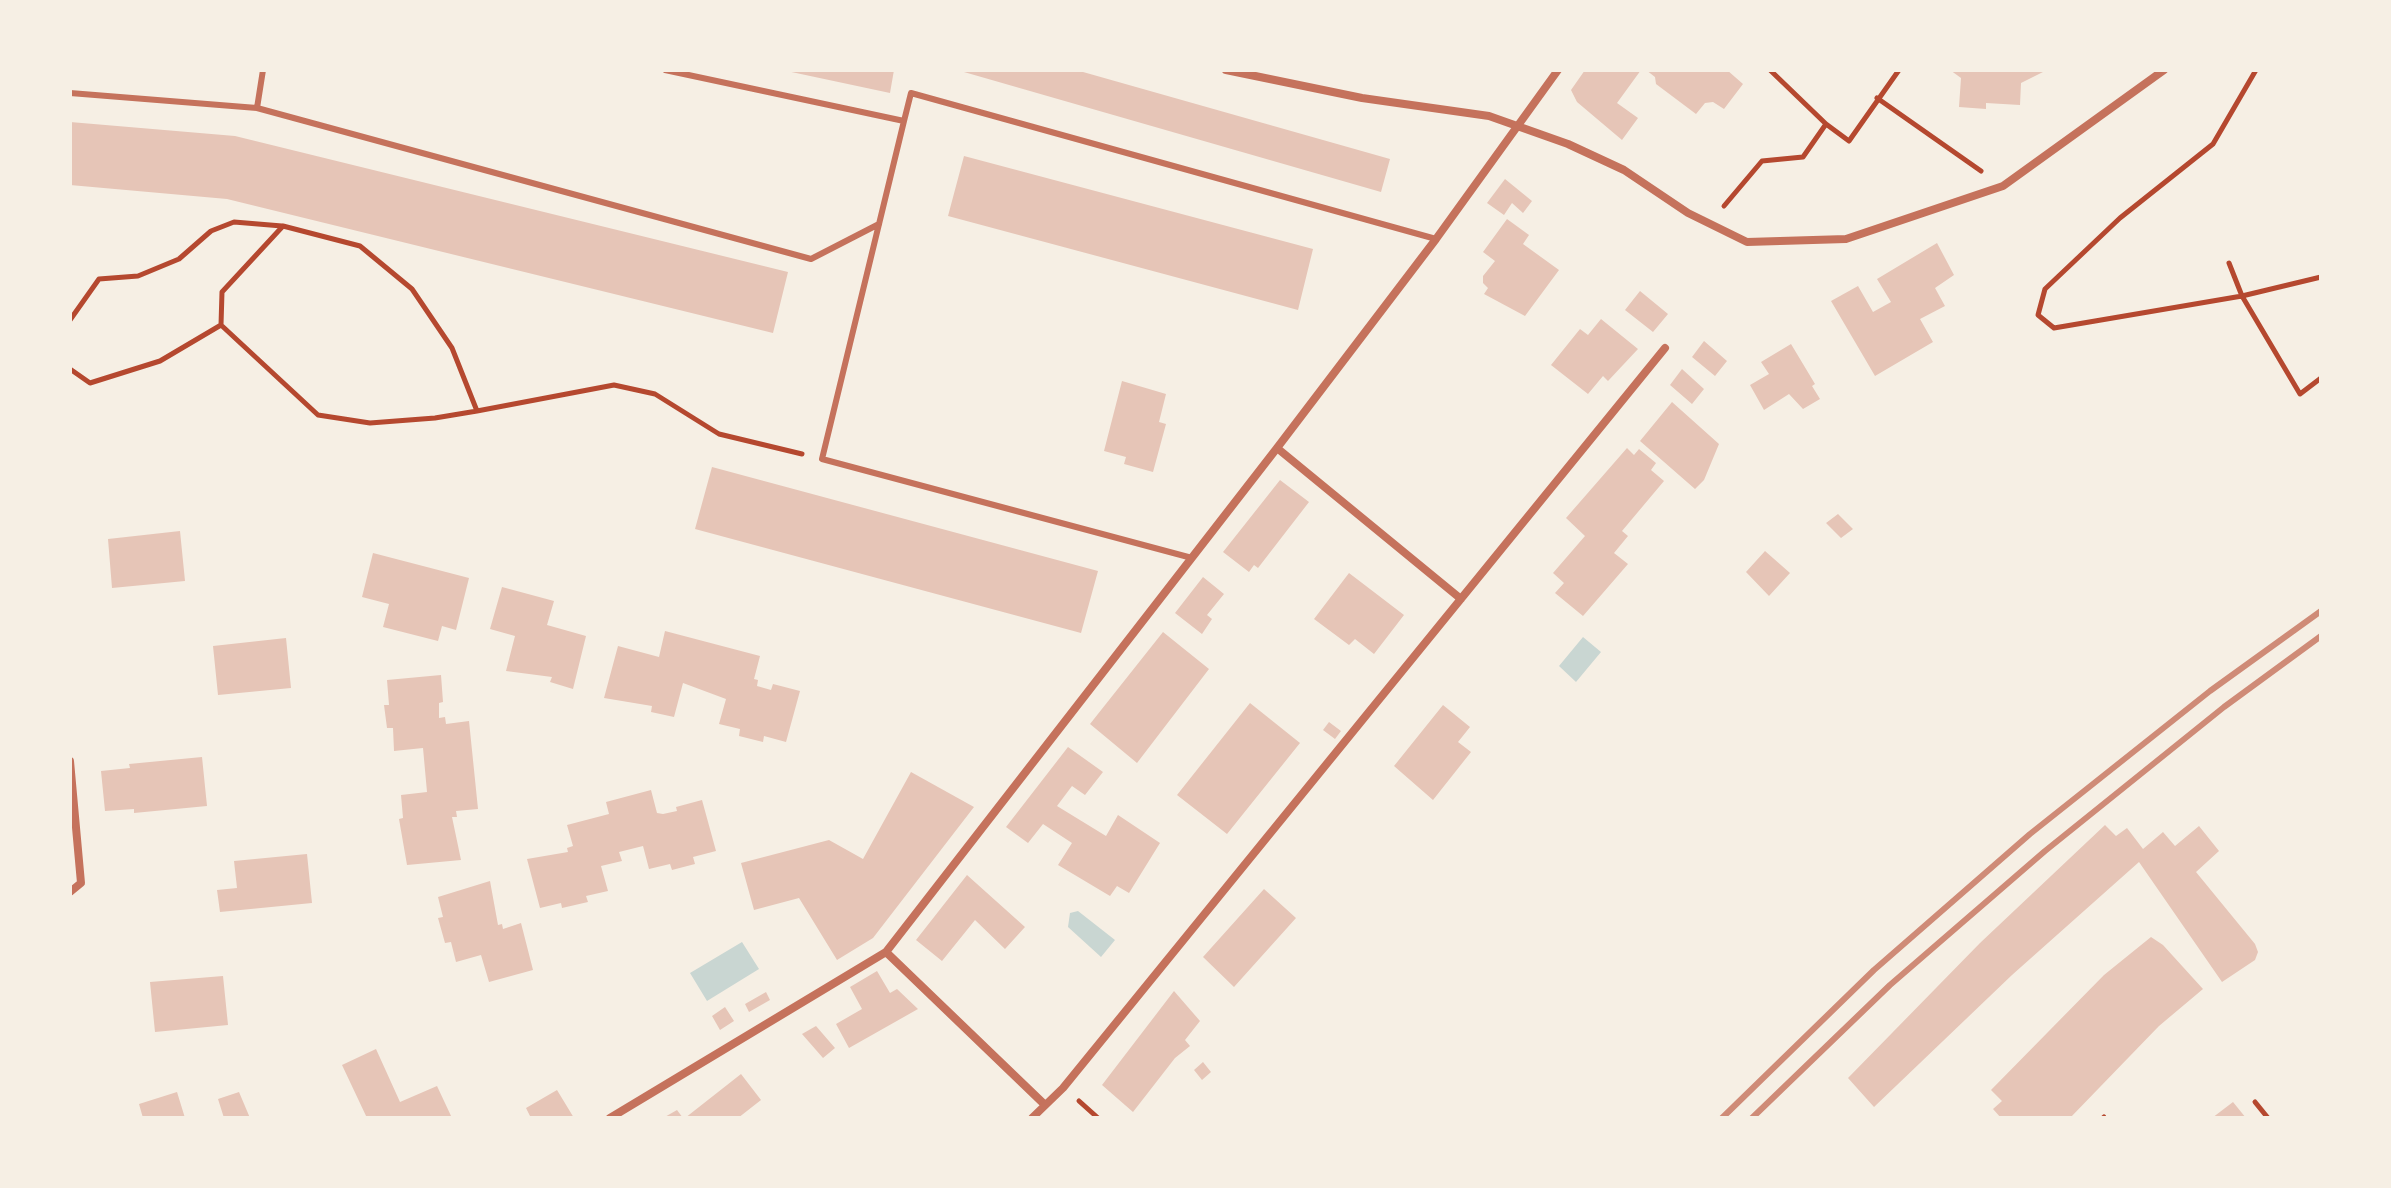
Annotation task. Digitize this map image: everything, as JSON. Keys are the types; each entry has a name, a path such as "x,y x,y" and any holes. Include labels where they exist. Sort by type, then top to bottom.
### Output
{"street":[{"path":"1226,70 1362,98 1489,116 1568,144 1624,170 1688,213 1747,242 1846,239 2003,186 2164,70"},
{"path":"610,1118 886,952 1277,448 1436,239 1558,70"},
{"path":"1032,1118 1063,1088 1665,348"},
{"path":"1277,448 1461,599"},
{"path":"70,761 81,883 70,892"},
{"path":"886,952 1044,1104"}],"lane":[{"path":"257,108 263,70"},
{"path":"665,70 904,121"},
{"path":"70,93 257,108 811,259 879,224"},
{"path":"1192,558 822,459 911,93 1436,239"}],"path":[{"path":"1770,70 1826,124 1849,141 1899,70"},
{"path":"2256,70 2213,144 2120,218 2045,289 2038,315 2054,328 2242,296 2321,277"},
{"path":"1877,98 2003,186"},
{"path":"1710,223 1762,161 1803,157 1826,124"},
{"path":"70,320 99,279 138,276 179,259 211,231 234,222 283,226 360,246 412,289 452,348 477,411"},
{"path":"283,226 222,292 221,325 318,415 370,423 477,411 614,385 655,394 719,434 822,459"},
{"path":"2229,263 2242,296 2300,394 2321,378"},
{"path":"70,369 90,383 160,361 221,325"},
{"path":"2255,1102 2268,1118"}],"shaded area":[{"path":"1583,637 1601,652 1576,682 1559,666"},
{"path":"1078,911 1115,940 1101,957 1068,927 1070,913"},
{"path":"742,942 759,969 707,1001 690,973"}],"building":[{"path":"782,70 894,70 890,93"},
{"path":"957,70 1076,70 1390,159 1381,192"},
{"path":"1585,70 1641,70 1617,103 1638,118 1622,140 1577,102 1571,90"},
{"path":"1646,70 1727,70 1743,84 1724,109 1713,102 1705,103 1696,114 1656,84 1655,77"},
{"path":"1950,70 2047,70 2021,83 2020,105 1986,103 1986,109 1959,107 1961,78"},
{"path":"70,122 235,136 788,272 773,333 227,199 70,185"},
{"path":"964,156 1313,249 1298,310 948,216"},
{"path":"1505,179 1532,201 1523,213 1512,203 1504,215 1487,203"},
{"path":"1507,219 1529,235 1523,244 1559,270 1525,316 1484,294 1488,288 1483,283 1483,276 1495,261 1483,252"},
{"path":"1937,243 1954,275 1935,288 1945,306 1920,319 1933,342 1875,376 1831,301 1858,286 1873,312 1891,302 1877,279"},
{"path":"1640,291 1668,314 1653,332 1625,310"},
{"path":"1601,319 1638,349 1608,381 1603,376 1588,394 1551,365 1580,329 1588,335"},
{"path":"1704,341 1727,361 1715,376 1692,357"},
{"path":"1791,344 1815,384 1812,386 1820,399 1803,409 1789,394 1764,410 1750,385 1769,374 1761,362"},
{"path":"1682,369 1704,389 1692,404 1670,385"},
{"path":"1122,381 1166,394 1159,422 1166,424 1153,472 1124,464 1126,457 1104,451"},
{"path":"1672,402 1719,444 1704,480 1695,489 1640,441"},
{"path":"1627,448 1634,455 1639,449 1656,463 1651,470 1664,481 1622,531 1628,536 1614,553 1628,564 1583,616 1555,593 1564,583 1553,573 1585,536 1566,518"},
{"path":"712,467 1098,571 1081,633 695,529"},
{"path":"1280,480 1309,502 1258,568 1254,565 1249,572 1223,552"},
{"path":"1838,514 1853,529 1841,538 1826,523"},
{"path":"180,531 185,581 112,588 108,539"},
{"path":"1765,551 1790,573 1769,596 1746,572"},
{"path":"373,553 469,578 456,630 442,626 438,641 383,627 389,604 362,597"},
{"path":"1349,573 1404,615 1374,654 1355,639 1349,645 1314,619"},
{"path":"1203,577 1224,594 1207,615 1212,619 1202,634 1175,613"},
{"path":"502,587 554,601 547,625 586,636 573,689 550,682 552,677 506,671 515,636 490,629"},
{"path":"665,631 760,656 754,679 758,680 757,686 771,690 773,684 800,691 786,742 764,736 763,742 739,736 740,729 719,724 726,699 683,683 674,717 651,712 652,706 604,698 618,646 659,657"},
{"path":"1163,632 1209,669 1137,763 1090,724"},
{"path":"286,638 291,688 218,695 213,646"},
{"path":"441,675 443,702 439,703 439,718 445,717 446,724 469,721 478,809 456,811 457,817 452,817 461,860 407,865 399,819 403,818 401,795 427,792 423,748 394,751 393,728 387,728 384,705 389,705 387,680"},
{"path":"1250,703 1300,743 1227,834 1177,795"},
{"path":"1443,705 1470,727 1458,742 1471,752 1433,800 1394,766"},
{"path":"1329,722 1341,731 1335,739 1323,730"},
{"path":"1068,747 1103,772 1085,795 1072,786 1057,806 1106,836 1118,815 1160,843 1129,893 1117,886 1110,896 1058,865 1072,843 1043,824 1028,843 1006,827"},
{"path":"202,757 207,806 134,813 134,809 105,811 101,771 130,768 129,764"},
{"path":"911,772 974,807 873,938 837,960 799,898 754,910 741,863 829,840 863,859"},
{"path":"651,790 657,813 677,811 676,807 702,800 716,851 693,857 695,864 672,870 670,864 649,869 643,846 619,852 622,861 601,866 608,891 586,896 588,902 562,908 561,903 540,908 527,859 568,852 567,848 573,846 567,825 609,814 606,802"},
{"path":"2105,825 2116,836 2127,828 2143,849 2163,832 2175,846 2199,826 2219,851 2196,872 2255,944 2258,952 2255,960 2222,982 2139,862 2012,975 1874,1107 1848,1078 1980,943"},
{"path":"307,854 312,903 220,912 217,890 237,888 234,861"},
{"path":"967,875 1025,927 1005,949 975,920 942,961 916,940"},
{"path":"490,881 498,925 502,924 503,929 521,923 533,970 489,982 481,955 456,962 451,942 445,943 438,918 443,917 438,897"},
{"path":"1264,889 1296,918 1234,987 1203,957"},
{"path":"2151,937 2163,945 2203,989 2159,1026 2070,1118 2001,1118 1993,1109 2002,1101 1991,1090 2104,975"},
{"path":"877,971 890,993 897,989 918,1009 849,1048 836,1024 862,1009 850,987"},
{"path":"223,976 228,1025 155,1032 150,982"},
{"path":"1174,991 1200,1021 1185,1040 1190,1046 1175,1058 1133,1112 1102,1085"},
{"path":"766,992 770,1000 749,1012 745,1004"},
{"path":"725,1007 734,1021 720,1030 712,1016"},
{"path":"816,1026 835,1048 823,1058 802,1034"},
{"path":"376,1049 400,1102 437,1086 452,1118 367,1118 342,1065"},
{"path":"1203,1062 1211,1072 1202,1080 1194,1070"},
{"path":"741,1074 761,1100 738,1118 685,1118"},
{"path":"557,1090 574,1118 531,1118 526,1108"},
{"path":"177,1092 185,1118 143,1118 139,1104"},
{"path":"239,1092 250,1118 224,1118 218,1099"},
{"path":"2233,1102 2246,1118 2212,1118"},
{"path":"677,1110 683,1118 663,1118"}],"railway":[{"path":"1722,1118 1874,970 2030,834 2210,691 2321,611"},
{"path":"1752,1118 1890,985 2045,851 2224,707 2321,636"}]}
